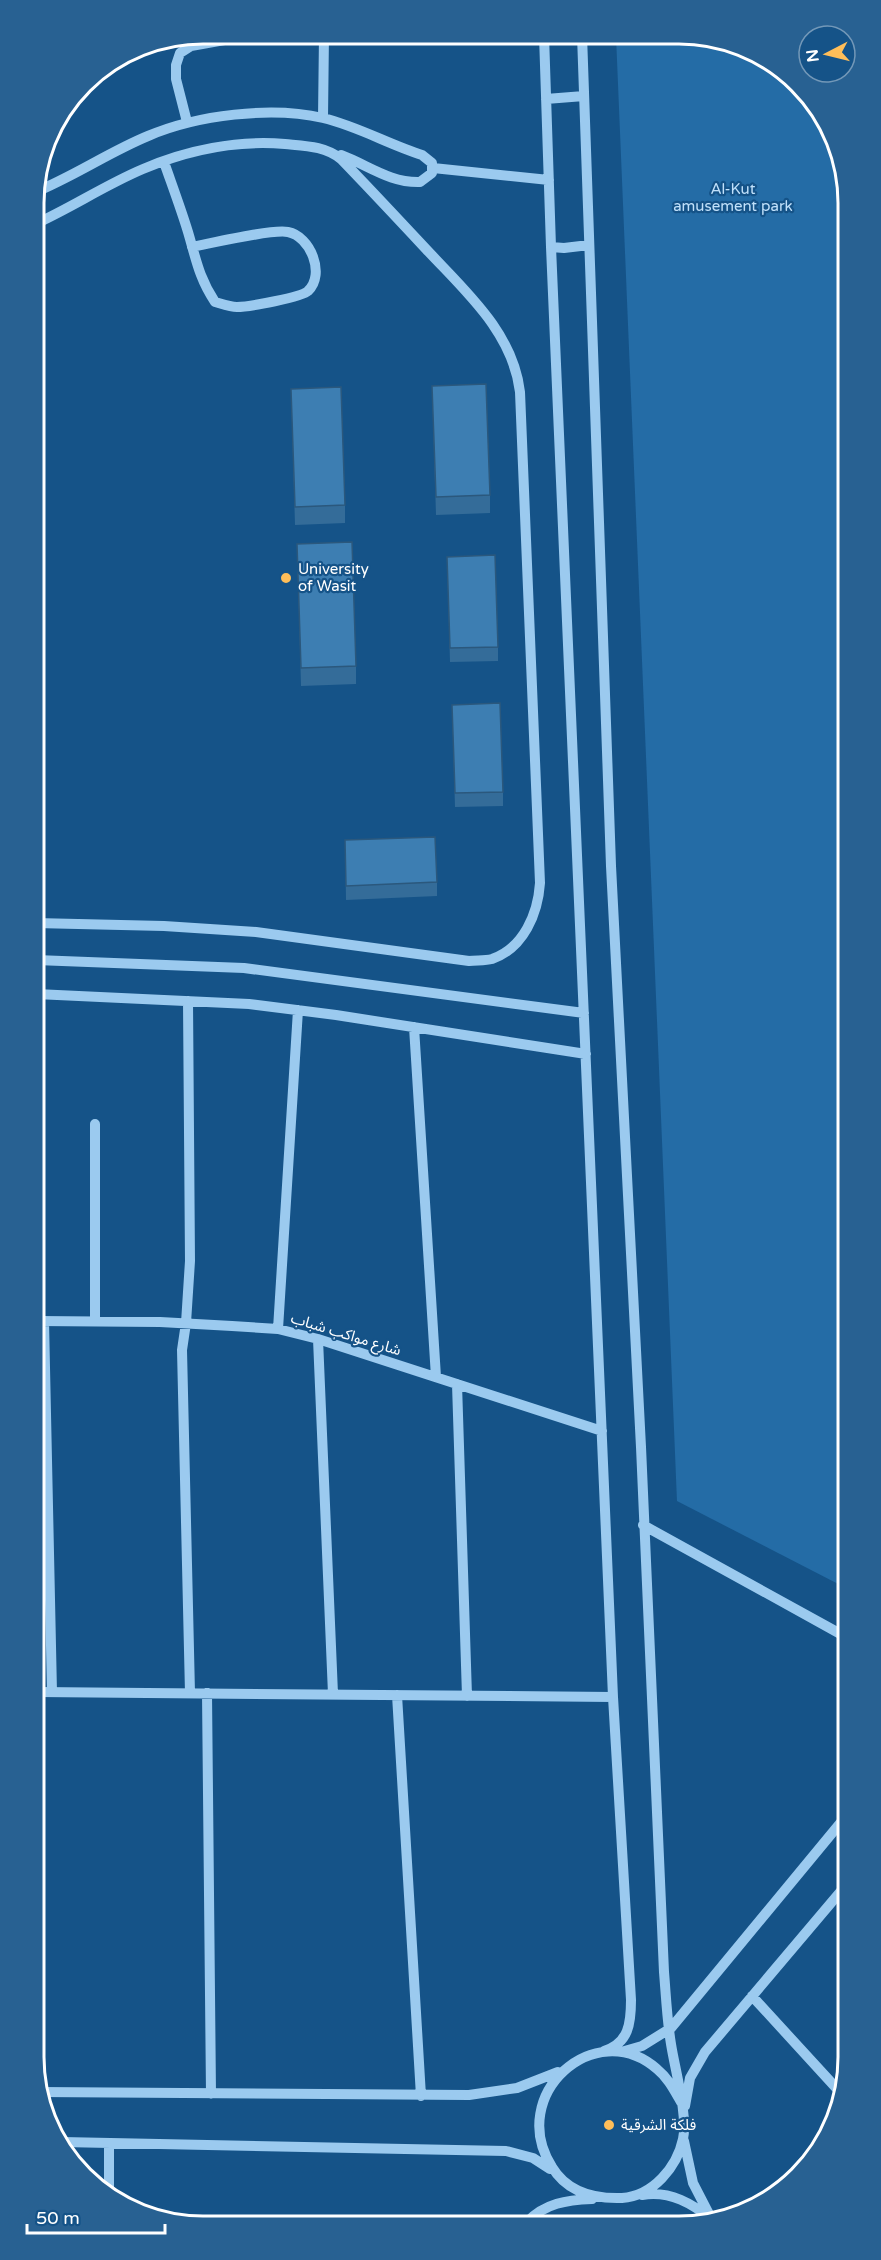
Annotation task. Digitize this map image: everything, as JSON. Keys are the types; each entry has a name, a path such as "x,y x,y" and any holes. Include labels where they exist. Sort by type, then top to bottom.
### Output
{"street":[{"path":"48,2092 421,2096 497,2092 536,2082 580,2059 609,2049 625,2037 630,2027 613,1697 544,43"},
{"path":"582,43 611,866 641,1447 665,1982 669,2029 684,2125"},
{"path":"187,122 176,78 176,65 180,52 191,46 202,44"},
{"path":"323,118 324,44"},
{"path":"546,99 584,96"},
{"path":"44,187 147,136 187,122 244,115 277,114 323,118 422,155 429,159 433,168 427,179 412,182 382,174 332,152 306,146 263,142 205,150 143,169 44,219"},
{"path":"44,923 256,932 469,961 499,956 518,942 534,917 539,901 540,883 519,381 505,345 483,309 342,159 332,152"},
{"path":"164,162 203,284 215,302 235,308 262,304 307,293 315,283 315,267 310,249 302,238 287,232 192,247"},
{"path":"433,168 549,180"},
{"path":"551,247 577,248 589,245"},
{"path":"44,960 244,968 584,1013"},
{"path":"44,994 249,1004 586,1054"},
{"path":"188,1001 190,1261 182,1350 190,1693"},
{"path":"278,1329 298,1010"},
{"path":"414,1027 436,1377"},
{"path":"95,1321 96,1124"},
{"name":"شارع مواكب شباب","path":"44,1321 186,1323 278,1329 318,1339 602,1431"},
{"path":"318,1339 333,1694"},
{"path":"457,1384 467,1696"},
{"path":"44,1445 52,1692"},
{"path":"643,1525 837,1632"},
{"path":"44,1692 613,1697"},
{"path":"207,1693 211,2094"},
{"path":"397,1695 421,2096"},
{"path":"596,2054 642,2046 669,2029 837,1827"},
{"path":"709,2213 693,2183 684,2138 688,2085 696,2065 837,1896"},
{"path":"665,1982 667,2000 674,2010 685,2008 700,1992"},
{"path":"752,1996 835,2084"},
{"path":"618,2052 638,2058 657,2068 671,2083 681,2102"},
{"path":"557,2176 544,2155 538,2132 540,2108 550,2085 566,2068"},
{"path":"627,2198 647,2190 664,2176 677,2159 684,2138"},
{"path":"68,2142 506,2151 533,2158 577,2191 601,2199"},
{"path":"108,2142 109,2186"},
{"path":"533,2217 557,2203 627,2198 650,2193 683,2200 704,2214"}],"green space":[{"name":"Al-Kut amusement park","path":"616,43 679,43 710,47 730,52 767,70 798,98 816,123 832,161 838,202 837,1584 677,1501"}],"building":[{"path":"486,384 490,495 436,497 432,386"},
{"path":"341,387 345,505 295,507 291,389"},
{"path":"352,542 356,666 301,668 297,544"},
{"path":"495,555 498,647 450,648 447,557"},
{"path":"500,703 503,792 455,793 452,705"},
{"path":"435,837 437,882 346,886 345,840"}],"place":[{"name":"University of Wasit","path":"286,578"},
{"name":"فلكة الشرقية","path":"609,2125"}]}
